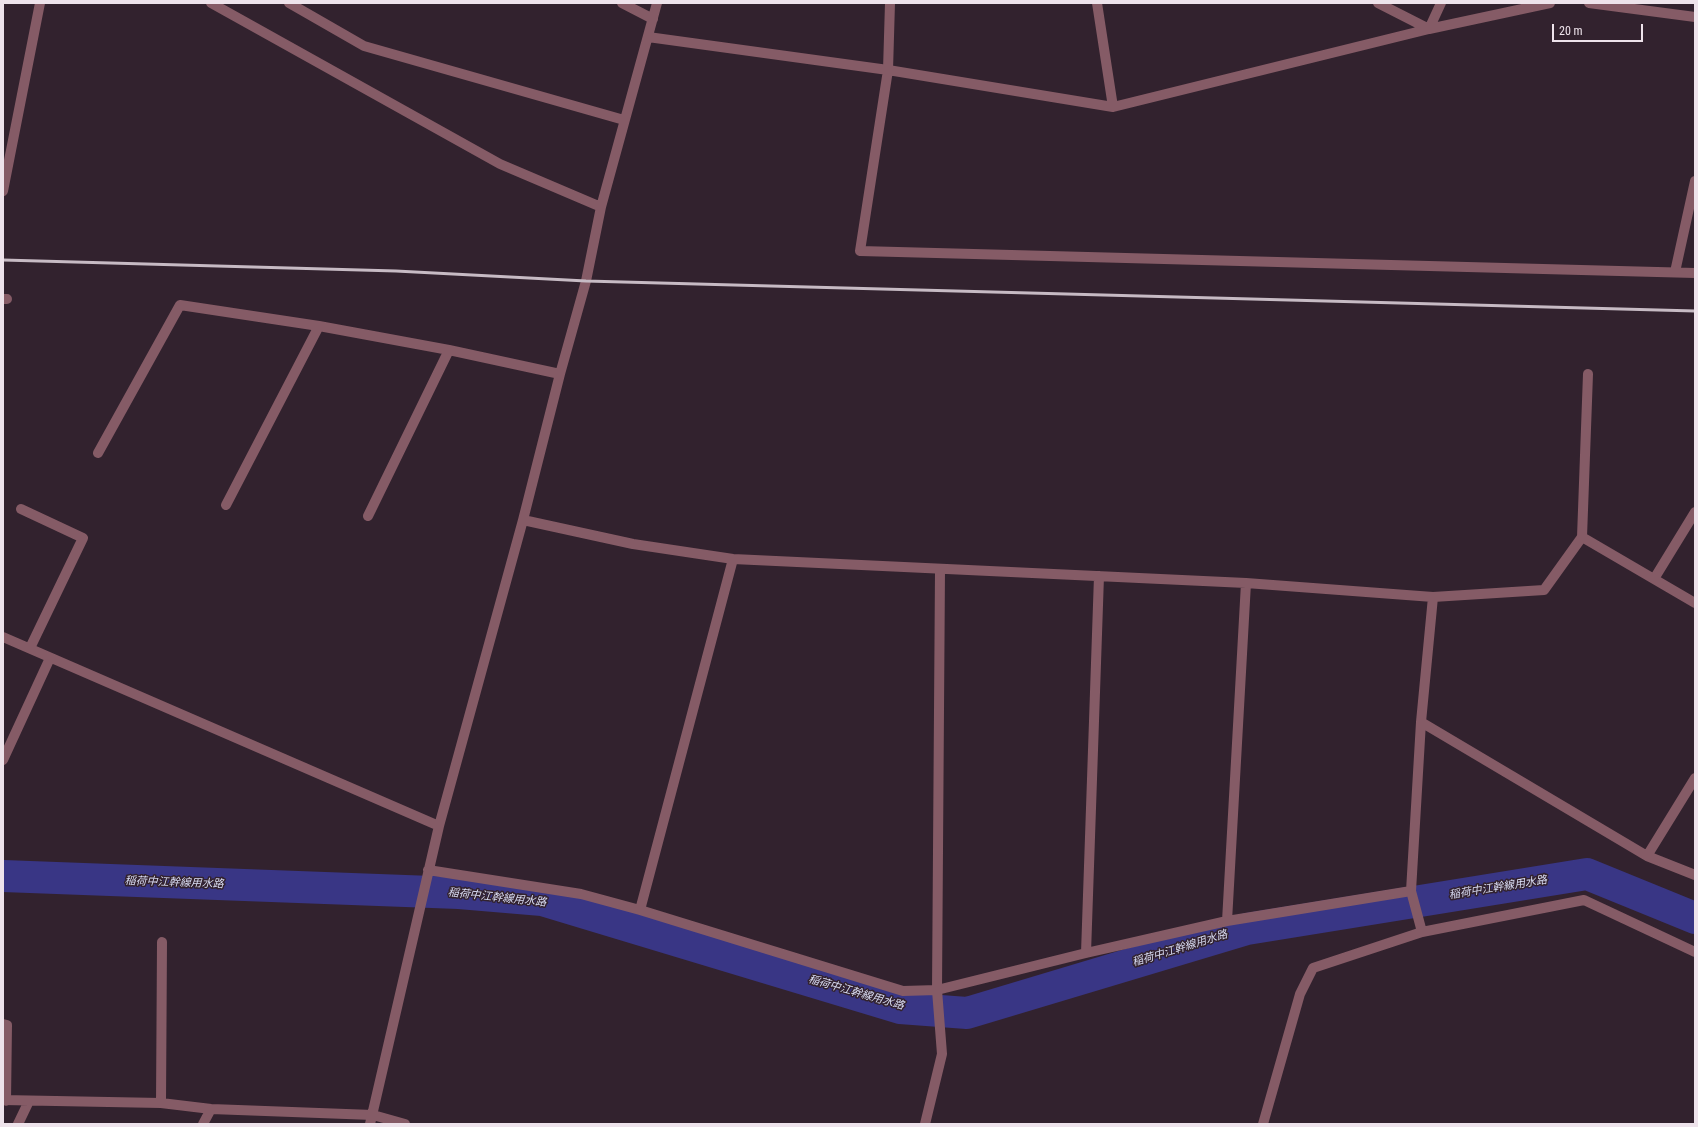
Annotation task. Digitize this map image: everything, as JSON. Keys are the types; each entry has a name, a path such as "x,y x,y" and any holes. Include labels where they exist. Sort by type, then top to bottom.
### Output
{"street":[{"path":"3,191 40,3"},
{"path":"211,3 500,164 601,207"},
{"path":"289,3 364,46 624,120"},
{"path":"622,3 653,19"},
{"path":"371,1120 439,826 523,520 560,374 586,281 601,207 657,3"},
{"path":"890,3 888,70 860,250 1695,273"},
{"path":"1097,3 1113,107"},
{"path":"1378,3 1429,29"},
{"path":"1429,29 1441,3"},
{"path":"648,37 888,70 1113,107 1429,29 1550,3"},
{"path":"1589,3 1695,17"},
{"path":"1675,272 1695,181"},
{"path":"98,453 180,305 319,326 449,350 560,374"},
{"path":"226,505 319,326"},
{"path":"368,516 449,350"},
{"path":"523,520 633,544 733,559 940,570 1246,583 1433,598 1544,590 1582,537 1588,374"},
{"path":"21,509 83,538 30,648"},
{"path":"1654,579 1695,512"},
{"path":"1582,537 1695,603"},
{"path":"640,910 733,559"},
{"path":"925,1124 942,1054 937,990 940,570"},
{"path":"1086,952 1099,576"},
{"path":"1227,921 1246,583"},
{"path":"1422,932 1412,891 1421,722 1433,598"},
{"path":"3,637 439,826"},
{"path":"3,760 50,658"},
{"path":"1421,722 1647,856 1695,875"},
{"path":"1647,856 1695,778"},
{"path":"428,870 581,894 640,910 903,991 937,990 1086,952 1227,921 1412,891"},
{"path":"1263,1124 1300,994 1313,968 1422,932 1584,900 1695,952"},
{"path":"161,1103 162,942"},
{"path":"3,1024 8,1025 5,1100 161,1103 211,1109 371,1120 405,1124"},
{"path":"18,1124 29,1101"},
{"path":"204,1124 211,1109"}],"waterway":[{"name":"稲荷中江幹線用水路","path":"3,876 459,893 542,900 900,1008 967,1013 1247,929 1587,874 1695,918"}],"railway":[{"path":"3,260 396,271 586,281 1695,311"}]}
